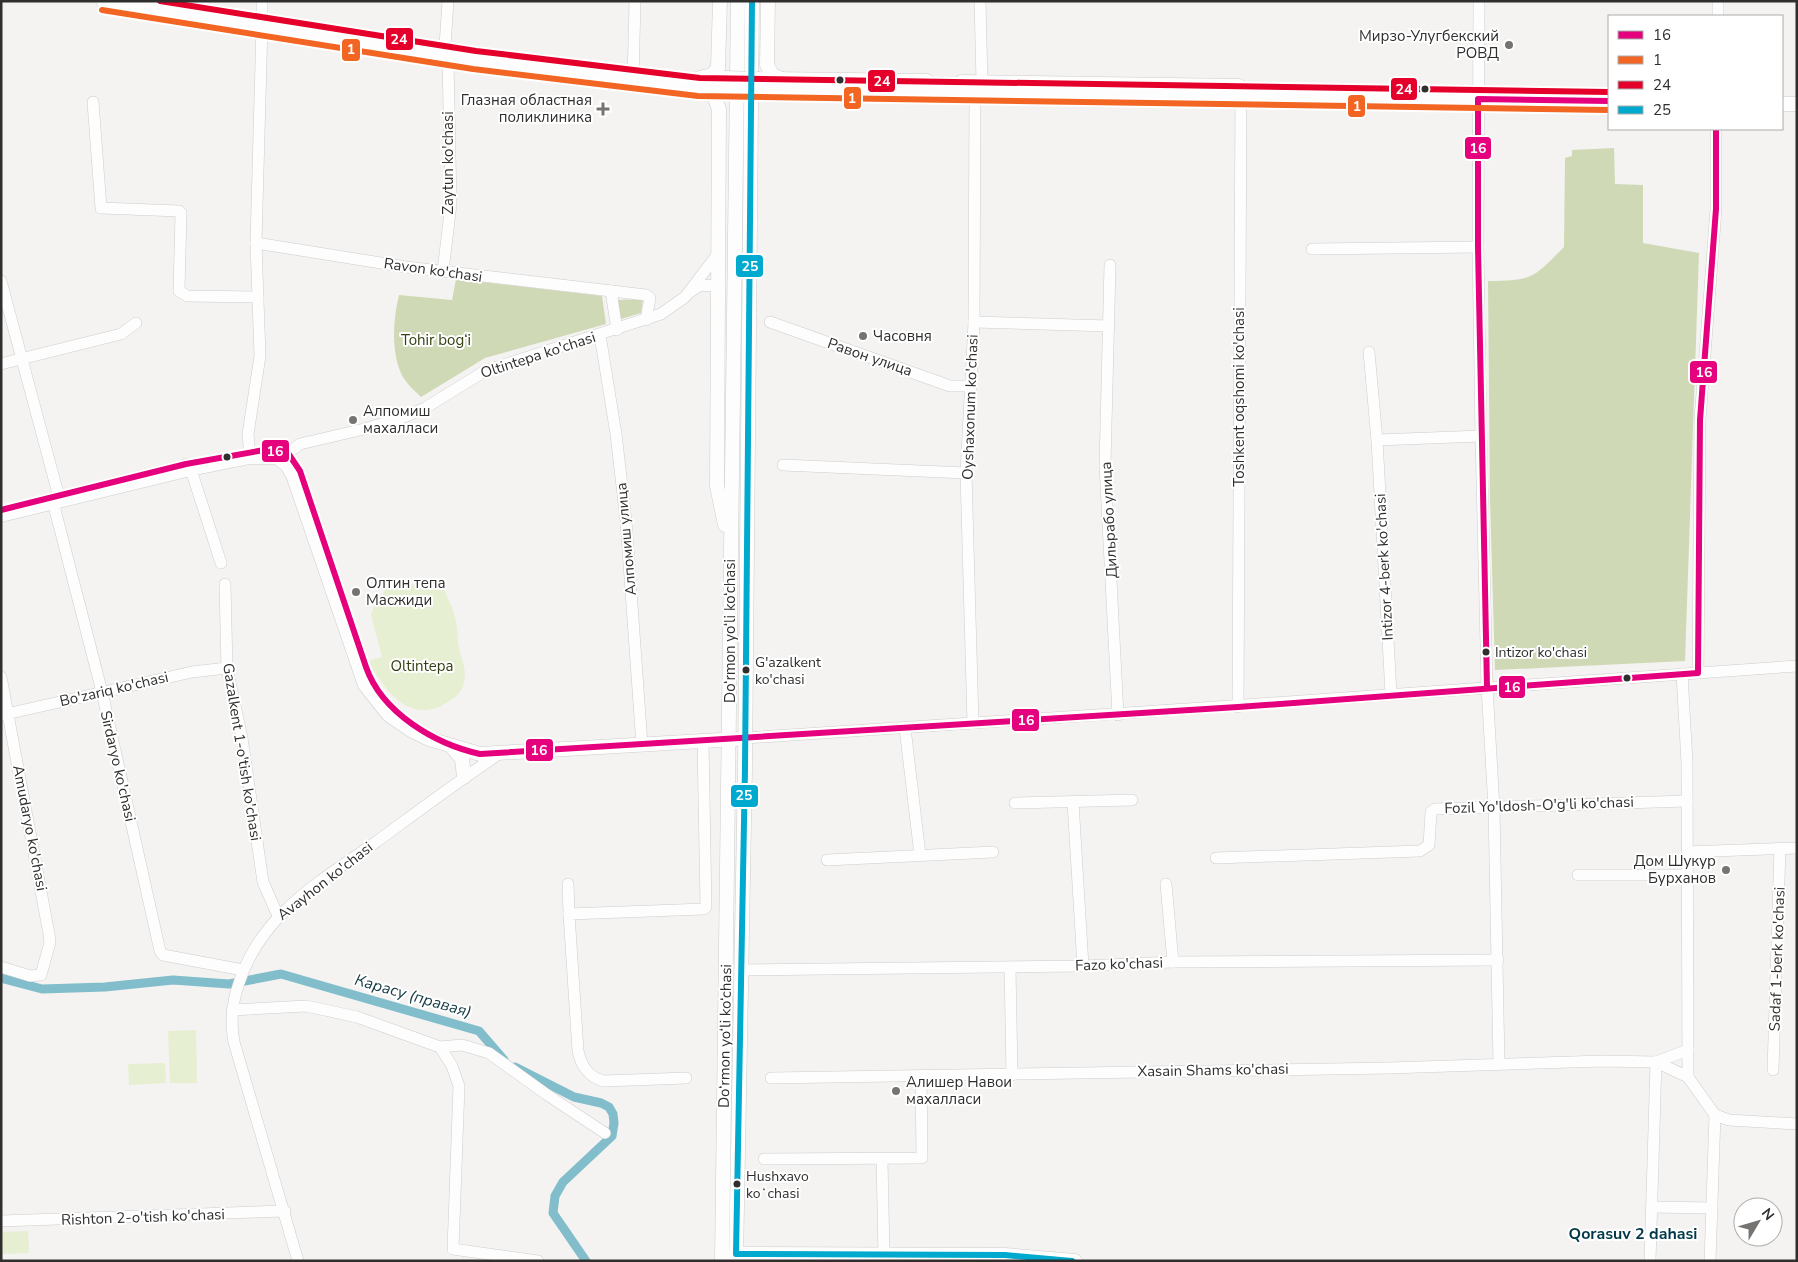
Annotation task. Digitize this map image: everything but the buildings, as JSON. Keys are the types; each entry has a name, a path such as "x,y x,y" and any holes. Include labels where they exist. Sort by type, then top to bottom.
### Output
{"main road":[{"path":"103,1 262,22 633,77 699,83 1478,94 1608,92"},
{"path":"162,1 262,22"},
{"path":"699,83 712,75 718,68 720,1"},
{"name":"Do‘rmon yo‘li ko‘chasi","path":"722,1261 738,1"},
{"name":"Do‘rmon yo‘li ko‘chasi","path":"733,1258 745,738 752,1"},
{"path":"768,1 767,65 772,75 783,79"},
{"path":"760,84 783,79 979,87"},
{"path":"699,83 714,96 720,109 717,255 717,486 730,551"},
{"path":"1478,94 1608,101"},
{"path":"1783,94 1797,94"},
{"path":"1783,104 1797,104"},
{"path":"1,515 56,499 188,466 271,450 284,456 300,471 340,604 375,688 400,713 449,745 473,754 499,754 745,738"},
{"path":"1,510 56,499"},
{"path":"449,745 462,759 464,778"},
{"path":"733,1258 1012,1256 1075,1261"}],"street":[{"path":"250,455 248,434 260,356 256,243 262,1"},
{"name":"Zaytun ko'chasi","path":"442,271 450,204 448,62 445,50 448,1"},
{"path":"633,77 635,1"},
{"name":"Oyshaxonum ko'chasi","path":"973,723 966,473 974,322 980,1"},
{"path":"1479,1 1478,247 1481,436 1487,687 1494,808 1499,1064"},
{"path":"1718,1 1718,15"},
{"name":"Toshkent oqshomi ko'chasi","path":"1238,707 1241,91"},
{"path":"93,102 101,208 179,211 181,213 179,291 188,296 258,297"},
{"path":"1698,673 1700,420 1716,208 1716,130"},
{"name":"Ravon ko'chasi","path":"256,243 442,271 649,296 646,320"},
{"path":"1312,249 1478,247"},
{"name":"Oltintepa ko'chasi","path":"284,456 300,444 364,429 404,417 425,408 485,371 646,320 669,309 689,293 717,255"},
{"name":"Дильрабо улица","path":"1110,265 1105,465 1118,715"},
{"name":"Sirdaryo ko'chasi","path":"1,281 23,359 102,692 160,951 163,955 243,970"},
{"path":"689,293 699,286 717,285"},
{"path":"611,292 617,330"},
{"name":"Равон улица","path":"770,322 950,386 971,386"},
{"path":"974,322 1109,326"},
{"path":"1,364 121,334 136,323"},
{"name":"Алпомиш улица","path":"600,335 616,434 626,521 642,745"},
{"name":"Intizor 4-berk ko'chasi","path":"1369,352 1377,440 1392,694"},
{"path":"1377,440 1481,436"},
{"path":"783,465 966,473"},
{"path":"188,466 221,563"},
{"name":"Gazalkent 1-o'tish ko'chasi","path":"225,584 227,668 242,738 263,882 278,916"},
{"path":"745,738 1238,707 1487,687 1797,666"},
{"name":"Bo'zariq ko'chasi","path":"5,714 192,672 227,668"},
{"path":"1682,674 1687,800 1688,1077"},
{"name":"Amudaryo ko'chasi","path":"1,677 5,714 50,942 41,975 37,977 1,967"},
{"path":"905,728 920,854"},
{"path":"569,914 704,909 706,907 703,741"},
{"name":"Avayhon ko'chasi","path":"298,1261 285,1211 234,1042 232,1010 243,970 257,942 278,916 298,898 499,754"},
{"path":"1015,803 1132,800"},
{"name":"Fozil Yo'ldosh-O'g'li ko'chasi","path":"1216,858 1420,851 1429,845 1431,812 1435,809 1687,800"},
{"path":"1073,802 1083,966"},
{"name":"Sadaf 1-berk ko'chasi","path":"1773,1070 1780,848"},
{"path":"1687,852 1797,848"},
{"path":"827,860 920,854 993,852"},
{"path":"1578,875 1687,875"},
{"path":"568,884 578,1052 584,1068 600,1080 686,1078"},
{"path":"1166,884 1174,962"},
{"name":"Fazo ko'chasi","path":"740,970 1083,966 1174,962 1498,960"},
{"path":"1010,967 1012,1075"},
{"path":"232,1010 306,1006 357,1017 440,1047 462,1045 490,1053 546,1094 606,1133"},
{"path":"440,1047 452,1066 459,1086 453,1249 538,1261"},
{"path":"1656,1062 1688,1050"},
{"path":"1656,1062 1688,1077 1716,1115 1728,1120 1797,1124"},
{"path":"1650,1261 1656,1062"},
{"name":"Xasain Shams ko'chasi","path":"771,1078 1656,1062"},
{"path":"764,1159 882,1160 922,1158 921,1076"},
{"path":"1710,1261 1716,1115"},
{"path":"882,1160 884,1258"},
{"path":"1652,1207 1712,1208"},
{"name":"Rishton 2-o'tish ko'chasi","path":"1,1221 285,1211"}],"green space":[{"path":"1614,148 1615,184 1643,185 1643,243 1699,253 1685,661 1495,670 1490,500 1488,281 1515,280 1531,276 1545,266 1564,247 1565,158 1572,156 1572,150"},
{"name":"Tohir bog‘i","path":"456,279 602,296 606,324 485,358 421,397 405,380 397,361 394,327 399,295 452,300"},
{"path":"643,299 641,313 621,319 617,300"},
{"name":"Oltintepa","path":"388,584 431,585 444,589 455,617 458,645 465,676 459,693 441,706 428,710 417,710 397,700 381,682 368,661 382,657 371,615 376,600 380,599"},
{"path":"196,1030 197,1083 170,1083 168,1031"},
{"path":"165,1063 166,1083 129,1085 128,1064"},
{"path":"28,1231 29,1253 1,1254 1,1232"}],"waterway":[{"name":"Карасу (правая)","path":"1,978 42,989 105,987 173,980 229,984 281,974 479,1031 504,1060"},
{"name":"Карасу (правая)","path":"515,1067 574,1097 601,1103 609,1107 613,1114 612,1136 563,1182 555,1196 553,1213 586,1261"}],"transit line":[{"name":"24","path":"160,1 476,51 700,78 1608,92"},
{"name":"25","path":"752,1 745,768 736,1254 1005,1255 1072,1261"},
{"name":"1","path":"102,10 473,69 698,96 1608,110"},
{"name":"16","path":"1487,687 1478,247 1478,99 1608,101"},
{"name":"16","path":"1,510 186,464 264,450 288,453 300,471 366,667 374,684 384,699 412,724 445,743 480,754 1238,707 1698,673 1700,420 1716,209 1716,130"}],"place":[{"name":"Мирзо-Улугбекский РОВД","path":"1509,45"},
{"name":"Глазная областная поликлиника","path":"603,109"},
{"name":"Часовня","path":"863,336"},
{"name":"Алпомиш махалласи","path":"353,420"},
{"name":"Олтин тепа Масжиди","path":"356,592"},
{"name":"Intizor ko'chasi","path":"1486,652"},
{"name":"G'azalkent ko'chasi","path":"746,670"},
{"name":"Дом Шукур Бурханов","path":"1726,870"},
{"name":"Алишер Навои махалласи","path":"896,1091"},
{"name":"Hushxavo koʻchasi","path":"737,1184"}],"district":[{"name":"Qorasuv 2 dahasi","path":"1633,1234"}]}
